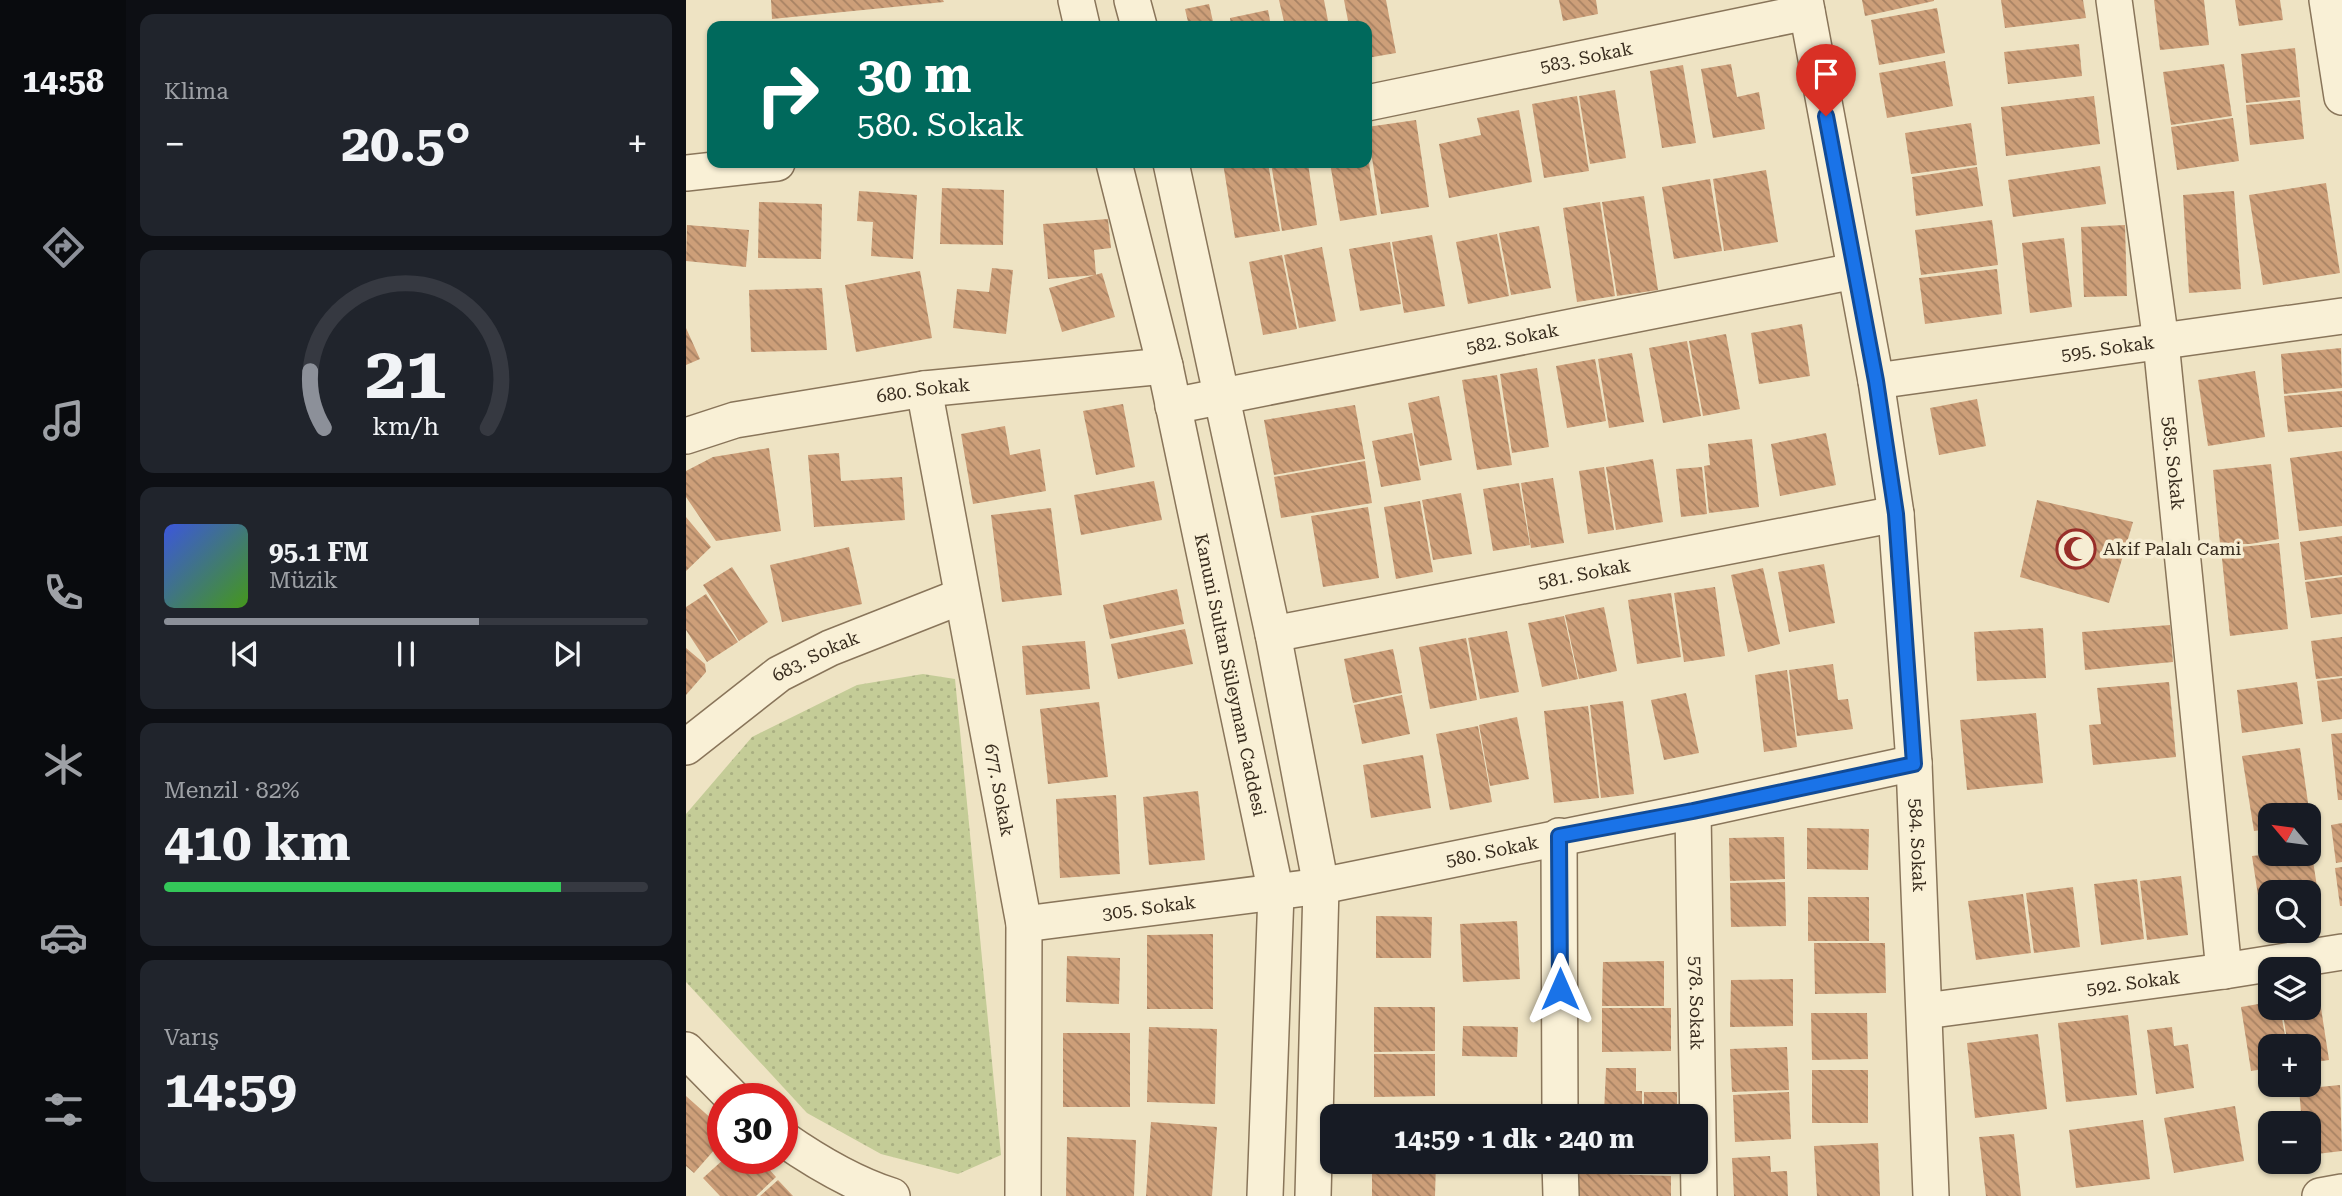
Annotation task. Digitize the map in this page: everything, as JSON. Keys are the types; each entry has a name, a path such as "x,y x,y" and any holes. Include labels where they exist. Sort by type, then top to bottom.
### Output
{"street":[{"path":"1076,0 1081,21"},
{"path":"1132,0 1138,21"},
{"name":"585. Sokak","path":"2114,0 2161,342 2224,971"},
{"path":"2327,0 2342,97"},
{"name":"583. Sokak","path":"1372,102 1806,6"},
{"name":"584. Sokak","path":"1806,6 1876,381 1896,514 1914,764 1931,1196"},
{"path":"686,173 732,168"},
{"name":"Kanuni Sultan Süleyman Caddesi","path":"1115,168 1165,366 1276,893 1265,1196"},
{"path":"1172,168 1273,634 1321,886 1313,1196"},
{"name":"582. Sokak","path":"1173,407 1854,271"},
{"name":"595. Sokak","path":"1876,381 2342,316"},
{"name":"680. Sokak","path":"686,436 735,420 924,389 1165,366"},
{"name":"677. Sokak","path":"924,389 1024,924 1023,1196"},
{"name":"581. Sokak","path":"1273,634 1896,514"},
{"name":"683. Sokak","path":"686,747 779,674 830,648 962,596"},
{"name":"580. Sokak","path":"1276,893 1693,811 1914,764"},
{"name":"578. Sokak","path":"1693,811 1699,1196"},
{"path":"1559,836 1560,1104"},
{"name":"305. Sokak","path":"1024,924 1276,893"},
{"name":"592. Sokak","path":"1925,1011 2224,971 2342,952"},
{"path":"686,1050 718,1083"},
{"path":"798,1147 864,1185 892,1196"},
{"path":"1560,1174 1560,1196"},
{"path":"2320,1196 2342,1192"}],"green space":[{"path":"923,674 955,679 1001,1155 958,1174 881,1154 807,1113 798,1103 798,1083 779,1083 686,982 686,814 752,737 857,685"}],"building":[{"path":"771,0 943,0 944,2 772,19"},
{"path":"1279,0 1324,0 1328,21 1284,21"},
{"path":"1344,0 1386,0 1396,53 1372,57 1372,21 1348,21"},
{"path":"1559,0 1596,0 1598,14 1563,21"},
{"path":"1862,0 1934,0 1934,1 1865,16"},
{"path":"2001,0 2083,0 2086,18 2005,28"},
{"path":"2154,0 2204,0 2209,45 2160,50"},
{"path":"2235,0 2280,0 2283,20 2239,26"},
{"path":"1209,4 1213,21 1188,21 1185,9"},
{"path":"1937,8 1945,53 1879,65 1871,20"},
{"path":"1268,10 1270,21 1230,21 1230,18"},
{"path":"2079,44 2082,76 2008,84 2004,52"},
{"path":"2295,48 2300,97 2246,103 2241,54"},
{"path":"1945,61 1953,106 1887,118 1879,73"},
{"path":"1731,64 1737,97 1759,92 1765,129 1713,138 1701,69"},
{"path":"2224,64 2232,116 2171,125 2163,72"},
{"path":"1683,65 1696,143 1662,148 1650,71"},
{"path":"1615,90 1626,158 1590,164 1579,96"},
{"path":"1577,96 1589,171 1544,178 1532,104"},
{"path":"2094,96 2100,144 2006,156 2001,107"},
{"path":"2300,100 2304,139 2250,145 2246,105"},
{"path":"1519,110 1532,182 1449,198 1439,144 1481,135 1477,118"},
{"path":"2233,118 2239,161 2177,170 2171,127"},
{"path":"1416,120 1429,207 1381,214 1372,158 1372,126"},
{"path":"1971,123 1977,165 1911,174 1905,133"},
{"path":"2100,166 2106,204 2013,217 2008,180"},
{"path":"1977,167 1983,206 1916,216 1912,177"},
{"path":"1224,168 1269,168 1280,231 1235,238"},
{"path":"1272,168 1309,168 1317,225 1282,231"},
{"path":"1331,168 1370,168 1377,215 1340,221"},
{"path":"1766,170 1778,242 1724,251 1713,179"},
{"path":"1710,179 1722,251 1674,259 1662,187"},
{"path":"2326,183 2340,273 2263,285 2249,195"},
{"path":"942,188 1004,190 1003,245 940,244"},
{"path":"859,191 917,195 913,259 871,256 873,222 857,221"},
{"path":"2234,191 2241,289 2189,293 2183,195"},
{"path":"1644,196 1658,290 1617,296 1602,202"},
{"path":"759,202 822,204 821,259 758,258"},
{"path":"1600,202 1615,296 1577,302 1563,208"},
{"path":"1108,219 1111,248 1094,250 1096,275 1048,279 1043,224"},
{"path":"1992,220 1998,265 1921,275 1915,230"},
{"path":"687,225 749,230 746,267 686,261"},
{"path":"2125,225 2127,296 2084,297 2081,227"},
{"path":"1539,226 1551,288 1511,295 1499,233"},
{"path":"1497,234 1509,296 1468,304 1456,242"},
{"path":"1432,235 1445,306 1404,313 1392,242"},
{"path":"2064,238 2072,307 2030,313 2022,243"},
{"path":"1390,242 1401,304 1360,311 1349,249"},
{"path":"1322,247 1336,321 1299,328 1284,255"},
{"path":"1282,255 1297,329 1263,335 1249,262"},
{"path":"992,268 1013,270 1006,334 953,328 957,289 989,292"},
{"path":"1997,269 2002,314 1925,324 1919,278"},
{"path":"920,271 932,338 856,352 845,285"},
{"path":"1102,273 1115,317 1062,332 1049,288"},
{"path":"822,288 827,350 751,352 749,290"},
{"path":"1802,324 1810,376 1759,384 1751,333"},
{"path":"686,328 700,359 686,365"},
{"path":"1726,334 1740,409 1703,416 1689,341"},
{"path":"1687,341 1701,416 1663,423 1649,348"},
{"path":"2341,348 2342,388 2284,394 2281,354"},
{"path":"1632,353 1644,422 1609,428 1598,359"},
{"path":"1595,359 1606,421 1567,428 1556,366"},
{"path":"1537,368 1549,447 1512,453 1500,374"},
{"path":"2255,371 2265,437 2208,446 2198,380"},
{"path":"1497,375 1512,465 1477,470 1462,380"},
{"path":"2342,391 2342,427 2288,432 2284,396"},
{"path":"1439,396 1452,460 1420,466 1408,403"},
{"path":"1977,399 1986,446 1939,455 1930,408"},
{"path":"1123,404 1135,467 1096,475 1083,411"},
{"path":"1355,405 1365,459 1274,475 1264,420"},
{"path":"1005,426 1010,455 1040,449 1046,491 973,504 961,434"},
{"path":"1412,433 1421,480 1381,487 1372,441"},
{"path":"1826,433 1836,485 1780,496 1771,444"},
{"path":"1752,439 1759,507 1709,513 1704,466 1710,465 1708,444"},
{"path":"769,448 781,531 716,541 686,497 686,471 713,457"},
{"path":"2342,451 2342,526 2299,531 2290,458"},
{"path":"839,453 841,481 902,477 905,520 814,527 808,455"},
{"path":"1653,459 1663,522 1616,530 1606,467"},
{"path":"1365,461 1372,503 1281,518 1274,477"},
{"path":"2271,464 2279,539 2250,544 2220,544 2213,470"},
{"path":"1604,467 1614,530 1588,534 1579,471"},
{"path":"1702,467 1707,514 1681,517 1676,469"},
{"path":"1553,478 1564,543 1531,548 1521,483"},
{"path":"1154,481 1162,520 1081,535 1074,495"},
{"path":"1519,483 1530,545 1493,551 1483,489"},
{"path":"1461,493 1472,554 1433,560 1422,500"},
{"name":"Akif Palalı Cami","path":"2037,500 2133,522 2109,603 2020,577"},
{"path":"1420,501 1433,572 1396,579 1384,507"},
{"path":"1368,507 1379,578 1323,587 1311,516"},
{"path":"1051,508 1062,595 1002,602 991,515"},
{"path":"686,517 711,547 686,571"},
{"path":"2342,536 2342,575 2305,580 2300,542"},
{"path":"2279,543 2288,629 2230,636 2221,549"},
{"path":"849,547 862,604 782,622 770,565"},
{"path":"1824,564 1835,623 1789,632 1778,572"},
{"path":"732,567 768,622 739,641 703,585"},
{"path":"1763,568 1780,644 1748,652 1731,575"},
{"path":"2342,577 2342,614 2311,618 2305,582"},
{"path":"1715,587 1725,656 1684,662 1674,593"},
{"path":"1177,589 1184,624 1110,639 1103,605"},
{"path":"1671,593 1681,657 1637,664 1628,600"},
{"path":"706,594 738,642 707,662 686,630 686,607"},
{"path":"1604,607 1617,671 1579,679 1565,615"},
{"path":"1564,616 1578,679 1542,687 1528,623"},
{"path":"2170,625 2173,662 2085,670 2082,632"},
{"path":"2043,628 2046,678 1977,681 1974,632"},
{"path":"1185,629 1193,664 1118,679 1111,644"},
{"path":"1507,631 1519,692 1480,699 1468,638"},
{"path":"2342,637 2342,676 2316,679 2311,641"},
{"path":"1466,638 1477,700 1430,709 1419,647"},
{"path":"1085,641 1090,689 1026,695 1022,646"},
{"path":"686,648 705,664 706,672 686,695"},
{"path":"1393,649 1402,693 1353,703 1344,659"},
{"path":"1833,664 1838,700 1848,699 1853,729 1797,736 1789,670"},
{"path":"1787,670 1797,747 1764,752 1755,675"},
{"path":"2342,678 2342,719 2322,722 2317,681"},
{"path":"2169,682 2176,757 2093,765 2089,725 2101,724 2097,688"},
{"path":"2297,682 2303,724 2242,733 2237,690"},
{"path":"1686,693 1699,753 1664,760 1651,700"},
{"path":"1402,695 1410,734 1362,744 1354,705"},
{"path":"1623,701 1634,794 1601,798 1590,705"},
{"path":"1099,702 1108,777 1048,784 1040,709"},
{"path":"1588,706 1599,798 1554,803 1544,711"},
{"path":"2036,713 2043,783 1967,790 1960,720"},
{"path":"1517,717 1529,779 1490,786 1479,725"},
{"path":"1478,726 1492,802 1450,810 1436,734"},
{"path":"2342,733 2342,800 2338,800 2331,734"},
{"path":"2300,748 2308,803 2258,803 2258,830 2254,831 2242,756"},
{"path":"1423,755 1431,808 1371,818 1363,765"},
{"path":"1198,791 1205,860 1149,865 1143,797"},
{"path":"1116,795 1120,874 1060,878 1056,799"},
{"path":"2342,823 2342,862 2336,863 2331,825"},
{"path":"1807,828 1869,829 1868,870 1807,869"},
{"path":"1784,837 1785,879 1730,881 1729,838"},
{"path":"2258,855 2258,866 2314,866 2316,880 2258,880 2258,895 2252,856"},
{"path":"2342,867 2342,906 2340,906 2335,868"},
{"path":"2181,876 2188,935 2147,940 2140,881"},
{"path":"2137,879 2144,939 2101,945 2094,884"},
{"path":"1785,882 1786,926 1731,927 1730,883"},
{"path":"2073,887 2080,947 2034,953 2026,893"},
{"path":"2023,894 2031,953 1976,960 1968,901"},
{"path":"1808,897 1869,897 1869,941 1808,941"},
{"path":"1376,916 1432,917 1431,958 1376,958"},
{"path":"1517,921 1520,979 1463,982 1460,924"},
{"path":"1213,934 1213,1009 1147,1009 1147,935"},
{"path":"1814,943 1885,943 1886,993 1815,994"},
{"path":"1067,956 1120,958 1119,1004 1066,1002"},
{"path":"1664,961 1664,1006 1602,1006 1603,962"},
{"path":"1793,979 1793,1026 1730,1027 1731,980"},
{"path":"2258,1004 2258,1020 2282,1020 2285,1034 2258,1034 2258,1070 2251,1071 2241,1007"},
{"path":"1374,1007 1435,1007 1435,1051 1374,1052"},
{"path":"1602,1008 1671,1008 1671,1051 1602,1052"},
{"path":"2321,1008 2329,1060 2321,1061 2321,1034 2286,1034 2284,1020 2321,1020"},
{"path":"1811,1013 1867,1013 1868,1059 1812,1060"},
{"path":"2128,1015 2137,1095 2066,1102 2058,1023"},
{"path":"1463,1026 1518,1027 1517,1057 1462,1056"},
{"path":"1149,1027 1217,1029 1215,1104 1147,1102"},
{"path":"2172,1027 2174,1046 2188,1044 2194,1088 2156,1094 2147,1030"},
{"path":"1063,1033 1130,1033 1130,1107 1063,1107"},
{"path":"2038,1034 2047,1109 1975,1118 1967,1043"},
{"path":"1787,1047 1789,1090 1732,1092 1730,1049"},
{"path":"1374,1054 1435,1054 1435,1096 1374,1097"},
{"path":"1606,1068 1636,1068 1636,1091 1642,1091 1642,1104 1604,1104"},
{"path":"1812,1070 1868,1070 1868,1123 1812,1123"},
{"path":"2340,1085 2342,1151 2321,1153 2321,1111 2301,1111 2300,1097 2321,1097 2321,1087"},
{"path":"1644,1092 1677,1092 1677,1104 1644,1104"},
{"path":"1789,1092 1791,1139 1735,1142 1733,1095"},
{"path":"686,1096 707,1115 707,1158 694,1173 686,1166"},
{"path":"2235,1106 2244,1161 2174,1173 2164,1118"},
{"path":"2143,1120 2150,1179 2076,1188 2069,1130"},
{"path":"1151,1122 1217,1127 1212,1196 1146,1196"},
{"path":"2014,1134 2021,1196 1986,1196 1979,1137"},
{"path":"1067,1137 1136,1140 1134,1196 1066,1196"},
{"path":"1878,1143 1880,1196 1817,1196 1814,1146"},
{"path":"1770,1156 1771,1172 1787,1171 1788,1196 1734,1196 1732,1158"},
{"path":"707,1174 773,1174 776,1177 756,1196 720,1196 703,1178"},
{"path":"1372,1174 1436,1174 1435,1196 1372,1196"},
{"path":"1577,1174 1671,1176 1671,1196 1576,1196"},
{"path":"778,1180 793,1196 760,1196"}],"place":[{"name":"Akif Palalı Cami","path":"2076,549"}],"route":[{"path":"1560,989 1559,836 1693,811 1914,764 1896,514 1876,381 1826,116"}]}
